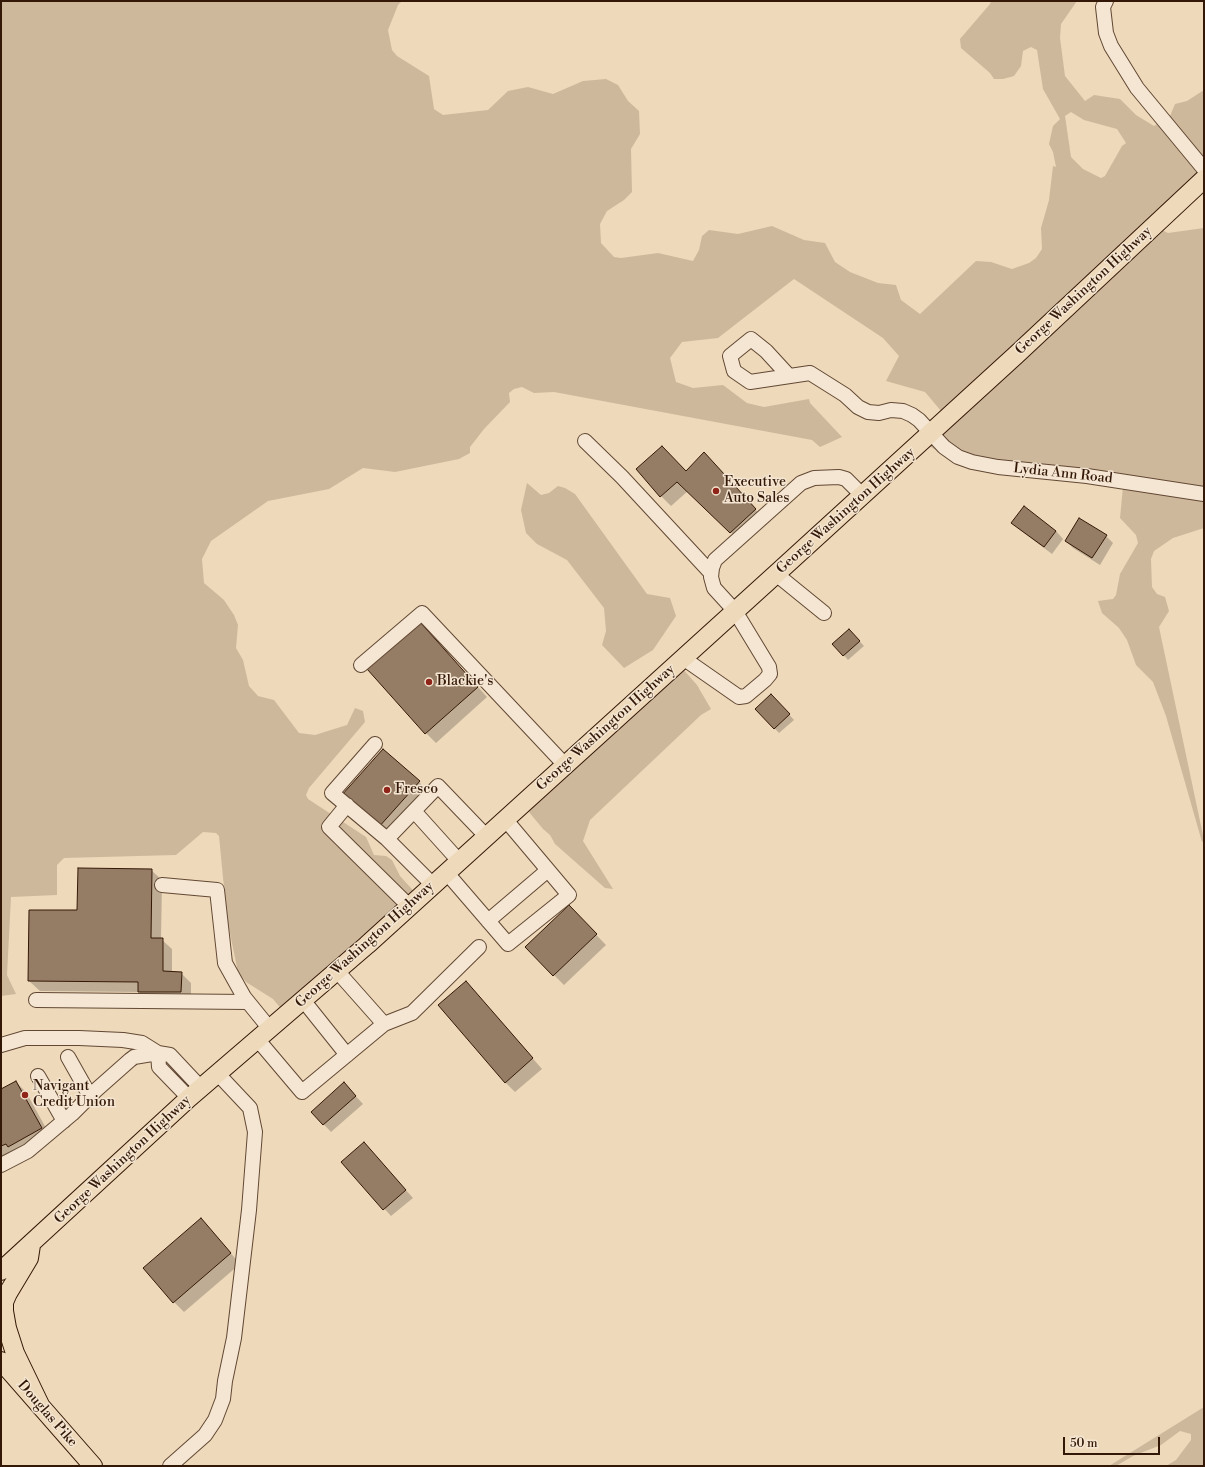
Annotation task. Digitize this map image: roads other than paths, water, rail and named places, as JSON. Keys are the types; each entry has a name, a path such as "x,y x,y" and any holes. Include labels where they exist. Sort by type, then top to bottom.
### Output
{"main road":[{"name":"George Washington Highway","path":"1,1271 195,1093 337,971 863,496 1204,179"},
{"path":"1,1266 10,1262 31,1244"},
{"path":"31,1244 29,1258 4,1302 4,1311 7,1328 15,1353 41,1406"},
{"name":"Douglas Pike","path":"3,1366 41,1406 93,1466"}],"street":[{"path":"1106,1 1103,7 1106,33 1111,46 1137,88 1204,169"},
{"name":"Lydia Ann Road","path":"789,376 810,373 845,395 858,407 868,412 879,413 891,410 903,411 912,415 919,420 944,447 958,457 986,465 1087,476 1204,494"},
{"path":"585,441 622,477 711,573"},
{"path":"683,658 739,697 746,696 765,680 770,674 769,667 735,611 714,588 711,573 714,560 801,483 814,478 838,476 846,480 863,496"},
{"path":"776,574 824,613"},
{"path":"361,665 422,613 565,765"},
{"path":"375,744 332,793 387,839 433,885"},
{"path":"387,839 438,786 486,836"},
{"path":"347,805 329,827 409,906"},
{"path":"414,811 459,860"},
{"path":"446,872 508,944 569,895 506,819"},
{"path":"488,921 548,870"},
{"path":"162,885 218,890 226,963 264,1034 302,1092 384,1024 412,1013 479,946"},
{"path":"337,971 384,1024"},
{"path":"36,1000 248,1002"},
{"path":"303,1000 347,1055"},
{"path":"1,1045 25,1038 123,1040 142,1043 158,1053"},
{"path":"158,1053 158,1067 195,1093"},
{"path":"1,1165 28,1151 64,1121 134,1057 158,1053"},
{"path":"68,1057 90,1096"},
{"path":"170,1466 205,1435 215,1420 223,1399 225,1381 234,1338 249,1210 255,1132 250,1108 218,1074"},
{"path":"38,1076 64,1121"}],"place":[{"name":"Executive Auto Sales","path":"716,491"},
{"name":"Blackie's","path":"429,682"},
{"name":"Fresco","path":"387,790"},
{"name":"Navigant Credit Union","path":"25,1095"}]}
